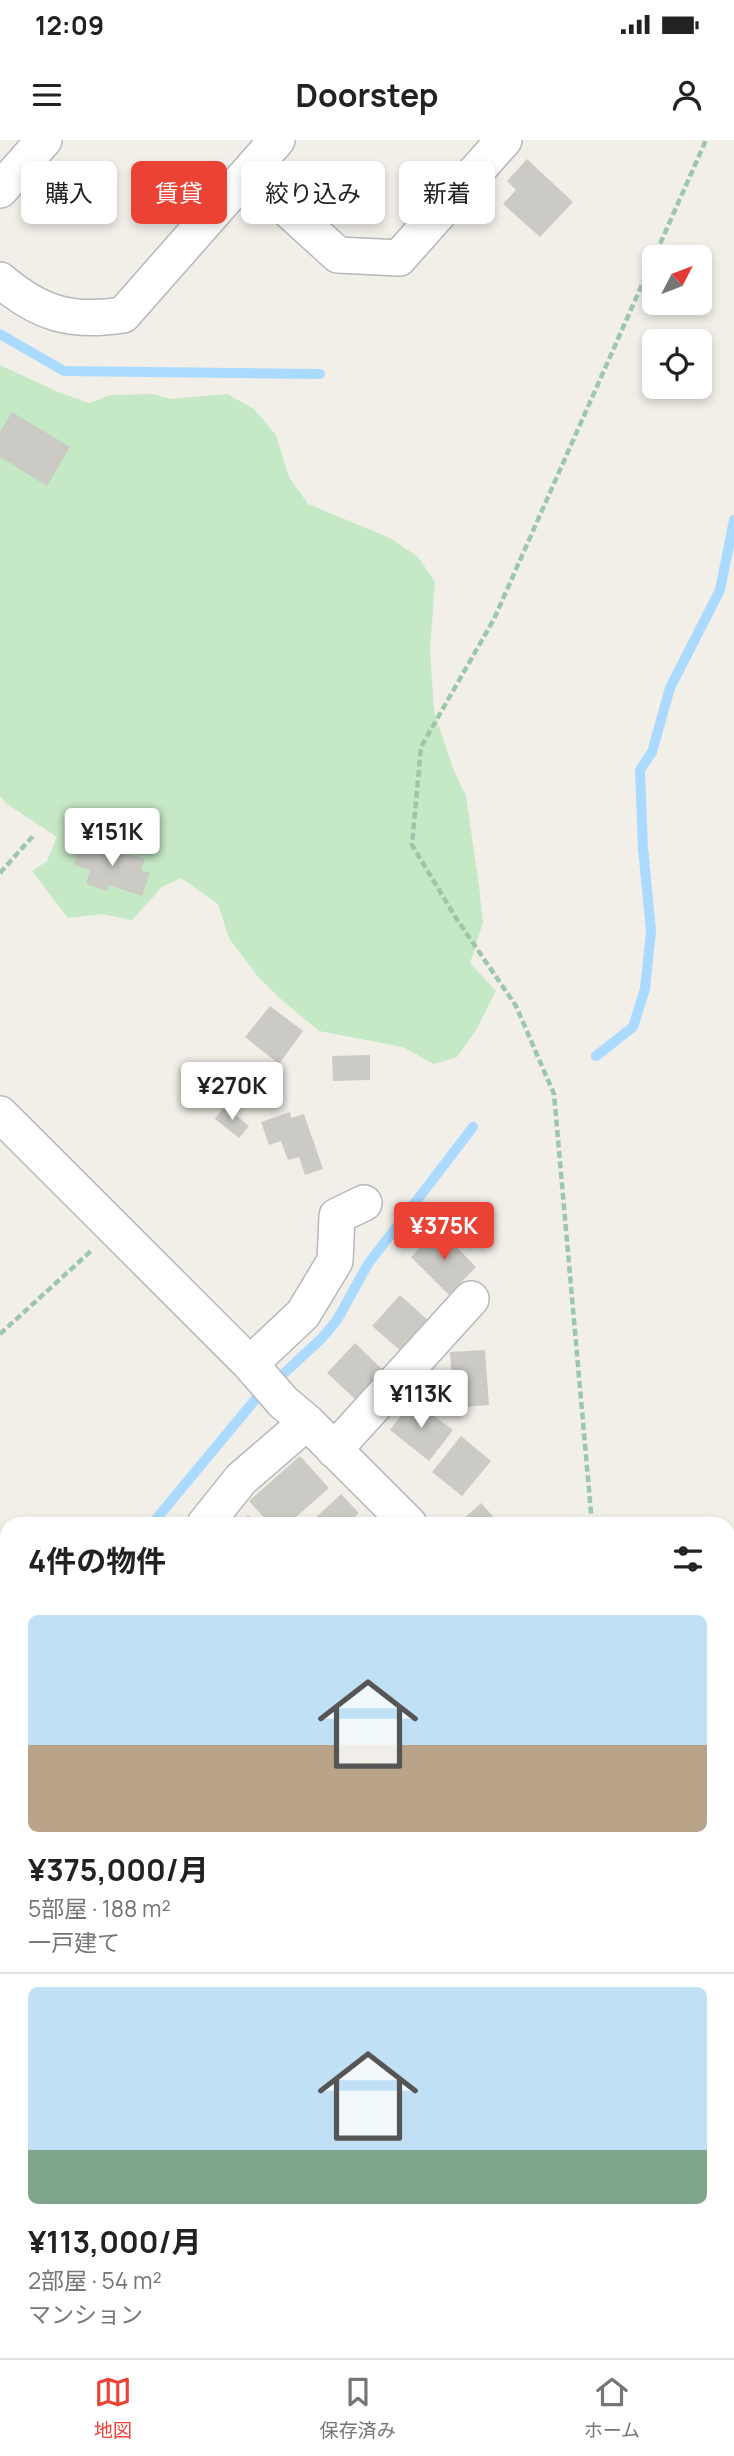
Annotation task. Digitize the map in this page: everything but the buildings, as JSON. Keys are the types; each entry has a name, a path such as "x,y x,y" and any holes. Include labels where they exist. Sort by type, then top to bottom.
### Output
{"street":[{"path":"0,190 44,140"},
{"path":"259,161 277,140"},
{"path":"304,224 338,255 399,258 504,140"},
{"path":"0,280 47,311 74,318 95,319 123,315 241,181"},
{"path":"0,1114 402,1517"},
{"path":"252,1367 303,1314 335,1261 337,1216 364,1203"},
{"path":"334,1450 471,1299"},
{"path":"211,1517 295,1412"}],"path":[{"path":"591,1517 554,1094 516,1006 456,918 412,845 421,747 494,619 706,140"},
{"path":"0,873 33,836"},
{"path":"0,1334 115,1230"}],"green space":[{"path":"0,365 89,403 111,395 152,394 172,399 227,394 254,409 276,435 289,477 308,504 390,538 418,557 435,582 430,650 434,711 454,771 466,796 483,923 470,963 496,991 476,1030 457,1057 434,1064 403,1047 319,1031 258,977 229,938 218,904 181,878 162,887 132,920 102,914 68,918 32,871 47,861 57,837 7,804 0,796"}],"waterway":[{"path":"0,334 64,371 320,374"},
{"path":"596,1056 633,1027 645,989 651,931 643,848 640,770 652,752 670,688 720,590 734,520"},
{"path":"158,1517 254,1401 322,1338 337,1320 368,1264 473,1127"}]}
